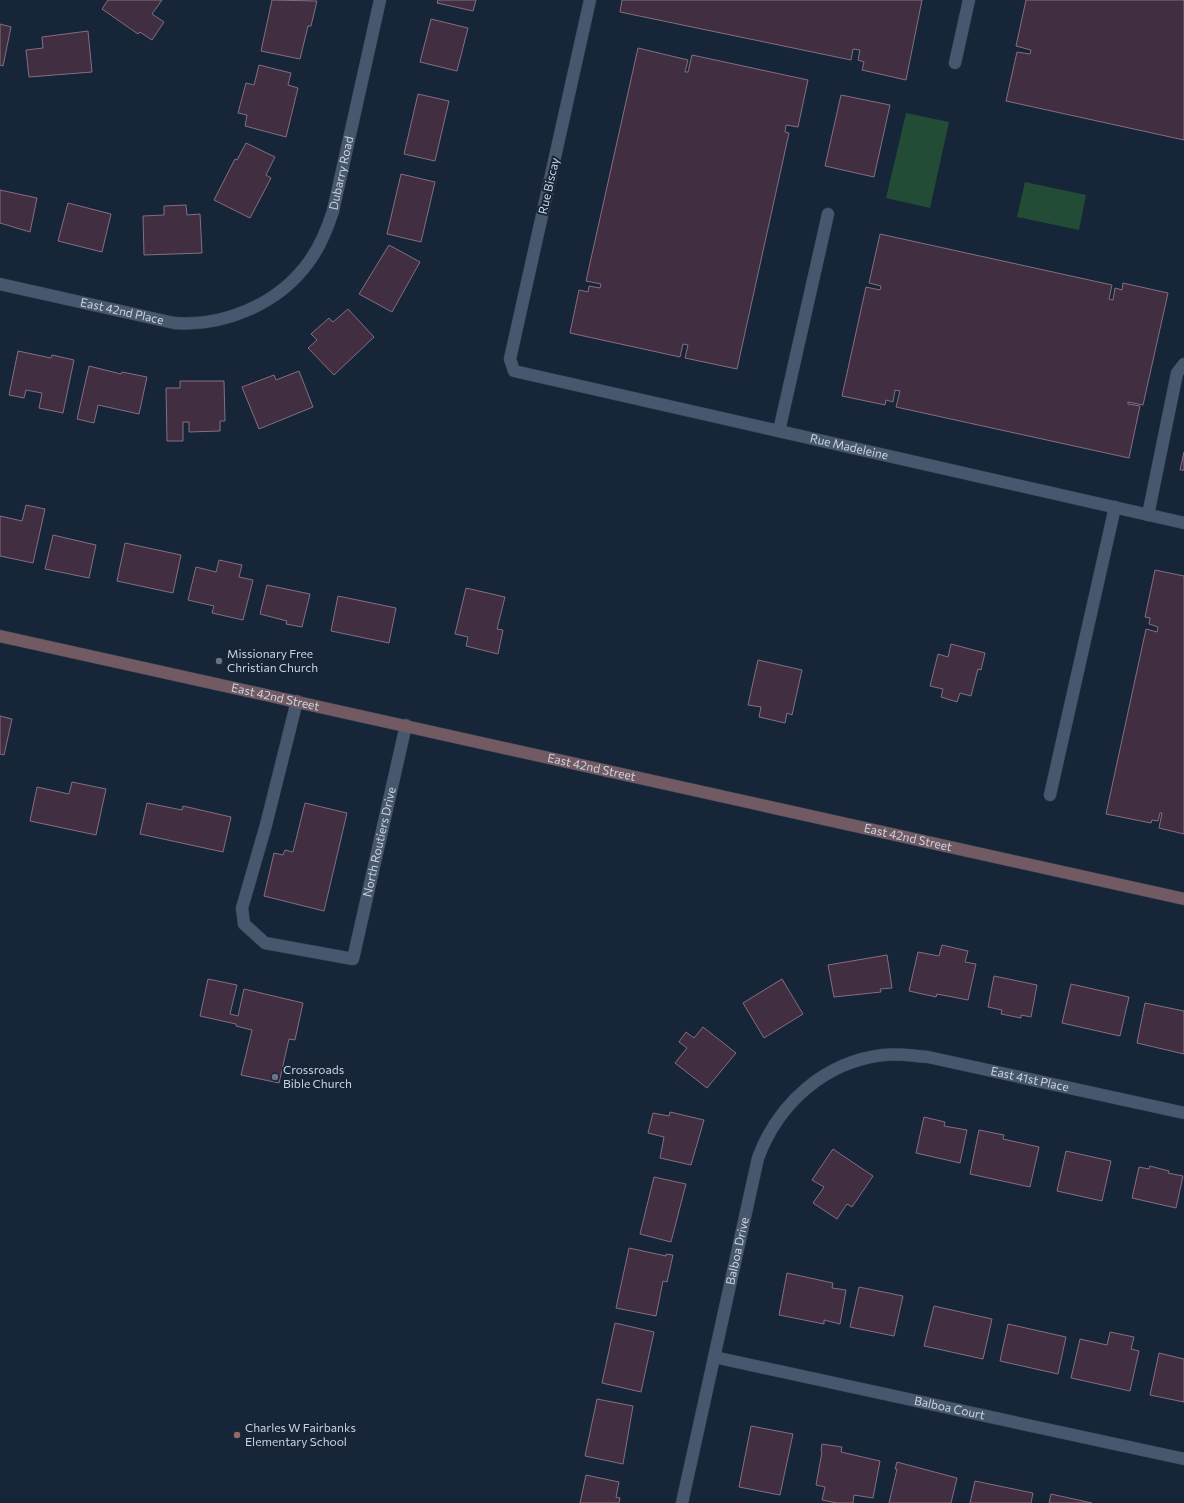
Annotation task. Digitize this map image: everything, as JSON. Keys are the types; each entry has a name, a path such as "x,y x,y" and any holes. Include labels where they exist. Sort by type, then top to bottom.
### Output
{"street":[{"name":"Dubarry Road","path":"245,312 266,301 285,288 308,263 326,233 333,211 380,0"},
{"name":"Rue Biscay","path":"514,371 510,358 590,0"},
{"path":"955,62 969,0"},
{"path":"779,431 828,214"},
{"name":"East 42nd Place","path":"0,284 174,323 210,322 245,312"},
{"path":"1148,515 1178,373 1184,364"},
{"name":"Rue Madeleine","path":"514,371 1184,523"},
{"path":"1050,795 1115,507"},
{"name":"East 42nd Street","path":"0,636 1184,899"},
{"name":"North Routiers Drive","path":"297,701 266,826 242,908 244,924 265,943 353,960 406,725"},
{"name":"East 41st Place","path":"874,1056 907,1054 928,1057 1184,1113"},
{"name":"Balboa Drive","path":"682,1503 758,1158 766,1138 784,1110 806,1087 833,1070 874,1056"},
{"name":"Balboa Court","path":"714,1357 1184,1459"}],"green space":[{"path":"906,113 949,122 930,208 886,198"},
{"path":"1025,182 1086,195 1079,230 1017,217"}],"building":[{"path":"108,0 162,0 152,14 164,22 152,40 140,32 138,34 102,9"},
{"path":"272,0 317,1 311,26 308,26 300,59 261,51"},
{"path":"438,0 476,0 473,11 437,3"},
{"path":"622,0 922,0 906,80 862,70 864,62 858,60 860,50 853,49 851,60 620,12"},
{"path":"1026,0 1184,0 1184,140 1006,101 1017,52 1030,54 1031,50 1016,46"},
{"path":"431,19 468,28 457,71 420,62"},
{"path":"0,24 11,27 3,66 0,65"},
{"path":"88,31 92,72 29,77 26,50 43,48 42,37"},
{"path":"638,48 688,60 685,72 688,72 692,55 808,80 798,127 786,125 785,132 789,133 737,369 685,358 688,345 683,344 680,357 570,333 579,290 588,292 589,286 600,288 601,284 586,281"},
{"path":"259,65 291,73 288,85 298,88 286,137 245,126 247,115 238,113 246,83 254,85"},
{"path":"418,94 449,101 435,161 404,154"},
{"path":"841,95 890,105 874,177 825,166"},
{"path":"246,143 275,157 266,175 271,178 250,218 214,200 235,159 237,160"},
{"path":"401,174 435,182 421,242 387,234"},
{"path":"0,190 37,198 30,232 0,223"},
{"path":"68,203 111,214 102,252 58,241"},
{"path":"186,205 187,215 200,214 202,253 144,255 143,216 164,215 164,206"},
{"path":"880,234 1112,285 1109,299 1113,300 1115,288 1122,290 1123,283 1168,293 1143,405 1128,402 1128,404 1140,406 1129,458 896,407 900,391 895,390 893,402 886,400 885,405 842,396 866,287 880,290 881,286 869,283"},
{"path":"389,245 420,262 392,312 359,294"},
{"path":"348,309 374,337 334,375 308,348 317,340 311,334 329,318 333,322"},
{"path":"18,351 51,358 52,355 74,360 63,413 39,408 42,393 26,390 24,398 9,395"},
{"path":"89,366 121,374 122,372 147,377 139,414 98,405 94,423 77,419"},
{"path":"299,371 313,407 259,429 242,387 274,375 276,380"},
{"path":"180,381 224,381 225,421 220,421 220,431 189,432 189,422 183,422 183,441 167,441 166,388 180,388"},
{"path":"1184,452 1184,470 1180,470"},
{"path":"26,505 45,509 33,563 0,556 0,516 22,521"},
{"path":"53,535 96,545 89,578 45,569"},
{"path":"125,543 181,555 173,593 117,581"},
{"path":"219,560 242,565 239,577 253,580 243,620 212,613 214,606 188,600 196,567 216,572"},
{"path":"1155,570 1184,576 1184,834 1159,828 1162,813 1160,813 1158,821 1152,820 1151,823 1106,814 1146,629 1157,632 1158,627 1149,624 1150,618 1145,617"},
{"path":"267,585 310,594 302,627 286,624 287,621 260,614"},
{"path":"466,588 505,597 497,629 503,630 498,654 466,646 468,637 455,634"},
{"path":"338,596 396,608 389,643 331,631"},
{"path":"951,644 985,653 981,670 978,669 971,696 960,693 957,702 941,697 943,689 930,686 938,654 948,657"},
{"path":"758,660 802,670 792,715 787,713 785,723 759,717 761,707 748,705"},
{"path":"0,716 12,719 4,755 0,754"},
{"path":"72,782 106,789 96,835 30,821 37,787 69,794"},
{"path":"147,803 182,810 183,806 231,817 223,852 140,834"},
{"path":"305,803 347,813 324,911 264,896 274,853 283,855 285,850 293,852"},
{"path":"942,945 968,951 965,962 976,964 968,1000 937,994 936,997 909,991 918,952 939,956"},
{"path":"887,955 892,988 880,989 881,992 834,997 828,965"},
{"path":"994,976 1037,985 1031,1017 1021,1015 1021,1018 1001,1014 1002,1010 988,1007"},
{"path":"208,979 237,985 230,1014 238,1016 244,989 303,1003 295,1040 289,1039 279,1083 241,1075 252,1030 236,1026 236,1024 200,1016"},
{"path":"782,979 803,1014 764,1038 743,1003"},
{"path":"1071,984 1129,997 1120,1036 1062,1023"},
{"path":"1145,1003 1184,1011 1184,1054 1137,1043"},
{"path":"703,1027 736,1053 707,1088 675,1063 687,1048 679,1042 686,1032 694,1038"},
{"path":"670,1112 704,1120 691,1165 660,1158 664,1137 648,1133 653,1113 669,1116"},
{"path":"924,1117 945,1122 944,1126 967,1130 960,1163 916,1153"},
{"path":"979,1130 1004,1135 1003,1139 1039,1147 1030,1187 970,1174"},
{"path":"833,1149 873,1176 852,1207 847,1204 837,1219 813,1203 824,1187 812,1180"},
{"path":"1066,1151 1111,1161 1102,1201 1057,1191"},
{"path":"1150,1166 1169,1171 1168,1173 1183,1176 1176,1208 1132,1198 1139,1167 1149,1169"},
{"path":"654,1177 686,1184 671,1242 640,1234"},
{"path":"629,1248 666,1256 666,1254 673,1255 667,1282 663,1281 656,1316 616,1308"},
{"path":"787,1273 833,1283 832,1288 846,1290 840,1324 824,1320 824,1324 779,1315"},
{"path":"859,1287 903,1296 894,1336 850,1327"},
{"path":"934,1306 992,1319 983,1359 924,1346"},
{"path":"615,1323 654,1332 641,1392 602,1383"},
{"path":"1008,1324 1066,1337 1058,1374 1000,1361"},
{"path":"1110,1332 1134,1337 1131,1349 1139,1351 1130,1391 1071,1378 1080,1339 1107,1345"},
{"path":"1159,1353 1184,1359 1184,1402 1150,1395"},
{"path":"597,1399 633,1406 623,1464 585,1456"},
{"path":"751,1426 793,1434 780,1495 739,1487"},
{"path":"822,1444 842,1447 841,1452 880,1461 873,1498 854,1495 853,1503 837,1503 822,1500 825,1487 816,1485"},
{"path":"897,1462 957,1478 951,1503 889,1503 897,1469 895,1469"},
{"path":"586,1475 619,1482 616,1497 620,1498 619,1503 580,1503"},
{"path":"975,1481 1033,1493 1031,1503 970,1503"},
{"path":"1051,1494 1092,1503 1049,1503"}],"place":[{"name":"Missionary Free Christian Church","path":"219,661"},
{"name":"Crossroads Bible Church","path":"275,1077"},
{"name":"Charles W Fairbanks Elementary School","path":"237,1435"}]}
